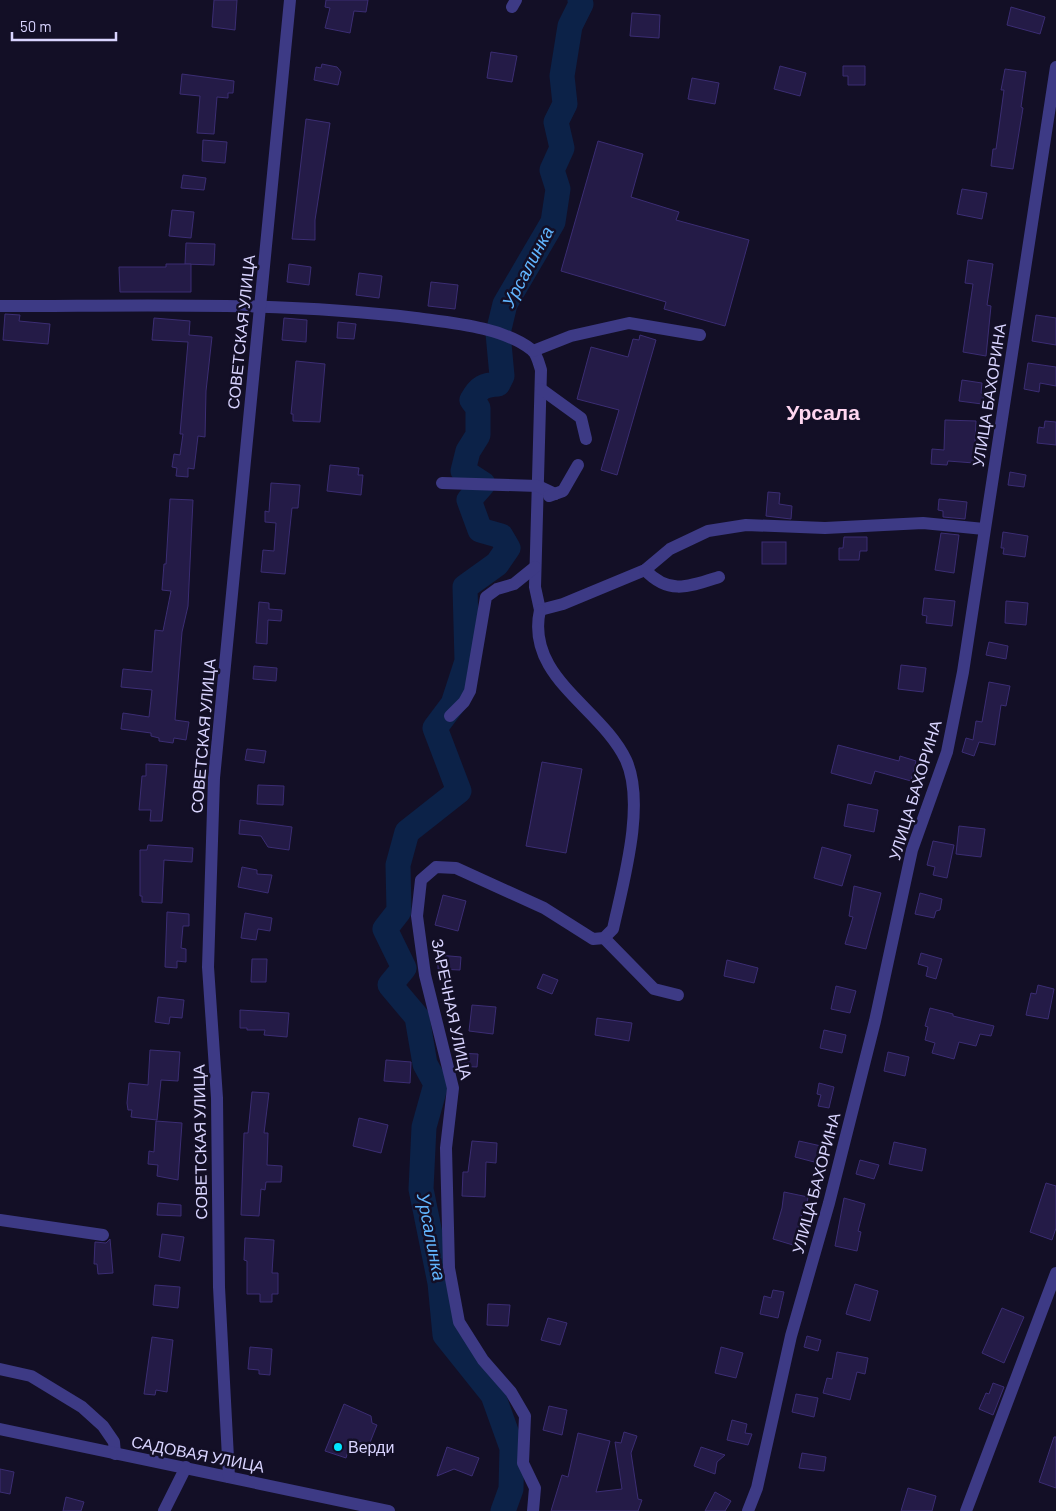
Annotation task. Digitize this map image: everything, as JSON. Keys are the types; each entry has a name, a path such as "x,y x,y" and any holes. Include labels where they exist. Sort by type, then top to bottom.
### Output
{"street":[{"name":"СОВЕТСКАЯ УЛИЦА","path":"229,1477 219,1287 216,1098 208,967 211,858 216,759 290,0"},
{"name":"УЛИЦА БАХОРИНА","path":"748,1511 757,1488 791,1336 829,1203 865,1060 912,850 947,752 963,672 1056,67"},
{"path":"0,306 259,306 365,312 452,322 498,333 533,351 541,370 534,586 540,610 538,621 540,645 556,677 610,735 626,760 634,804 632,844 613,929 604,938 654,989 678,995"},
{"path":"533,351 571,336 629,323 700,334"},
{"path":"541,389 581,418 586,439"},
{"path":"537,501 563,491 578,466"},
{"path":"442,483 538,486 555,494"},
{"path":"540,610 563,604 645,570 670,549 708,531 746,525 825,528 924,523 984,530"},
{"path":"450,716 464,702 470,691 486,597 497,589 514,584 535,567"},
{"path":"645,570 657,582 669,586 694,585 719,578"},
{"name":"ЗАРЕЧНАЯ УЛИЦА","path":"533,1511 534,1488 523,1463 525,1416 510,1392 483,1360 459,1322 449,1268 446,1148 453,1088 425,975 417,916 421,880 436,866 456,868 544,908 593,939 604,938"},
{"path":"0,1220 103,1235"},
{"path":"966,1511 1056,1273"},
{"path":"0,1369 31,1376 82,1407 103,1426 114,1442 115,1454"},
{"name":"САДОВАЯ УЛИЦА","path":"0,1429 389,1511"},
{"path":"164,1511 186,1467"}],"building":[{"path":"214,0 237,0 235,30 212,27"},
{"path":"326,0 368,0 366,12 354,11 350,33 325,28 330,8 325,7"},
{"path":"1011,7 1045,17 1040,34 1007,25"},
{"path":"632,13 660,15 659,38 630,36"},
{"path":"491,52 517,56 512,82 487,78"},
{"path":"322,64 337,67 341,72 338,85 314,80 316,67 321,68"},
{"path":"780,66 806,73 800,96 774,89"},
{"path":"843,66 865,66 865,85 848,85 848,76 843,76"},
{"path":"1005,69 1026,72 1021,107 1023,108 1013,169 991,166 993,149 996,149 1004,90 1001,90"},
{"path":"182,74 234,81 233,93 228,93 228,98 217,97 214,134 197,133 200,96 180,94"},
{"path":"692,78 719,83 715,104 688,99"},
{"path":"306,119 330,123 315,220 315,240 292,239"},
{"path":"203,140 227,142 225,163 202,161"},
{"path":"598,141 643,154 631,197 679,212 676,220 749,240 725,326 664,309 666,302 561,271"},
{"path":"183,175 206,178 204,190 181,188"},
{"path":"962,189 987,193 982,219 957,214"},
{"path":"172,210 194,212 191,238 169,236"},
{"path":"186,243 215,244 214,265 185,264"},
{"path":"968,260 993,264 987,305 991,306 986,356 963,352 973,284 965,283"},
{"path":"166,264 191,264 191,292 120,292 119,267 166,267"},
{"path":"289,264 311,267 309,285 287,282"},
{"path":"359,273 382,276 379,298 356,295"},
{"path":"431,282 458,285 455,309 428,306"},
{"path":"5,314 20,315 19,321 50,324 48,344 3,340"},
{"path":"1036,315 1056,318 1056,345 1032,341"},
{"path":"154,318 190,321 189,335 212,337 206,391 205,437 198,436 194,469 188,468 188,477 176,476 177,468 172,467 174,454 180,455 183,434 180,434 188,342 152,340"},
{"path":"284,318 307,320 306,342 282,340"},
{"path":"338,322 356,324 354,339 337,338"},
{"path":"640,335 656,340 617,475 601,470 619,410 577,399 591,347 628,357 633,339 639,340"},
{"path":"296,361 325,364 320,422 293,421 293,414 291,414"},
{"path":"1028,363 1056,367 1056,386 1040,383 1039,392 1024,389"},
{"path":"962,380 982,383 981,393 984,394 982,404 959,401"},
{"path":"945,420 976,421 974,463 948,461 947,465 931,464 932,449 944,450"},
{"path":"1045,421 1056,422 1056,445 1037,443 1039,427 1044,428"},
{"path":"330,465 359,468 358,475 363,475 361,495 327,491"},
{"path":"1010,472 1026,475 1024,487 1008,485"},
{"path":"271,483 300,485 298,508 292,508 285,574 261,572 263,550 274,551 276,523 265,522 265,511 269,512"},
{"path":"768,492 780,493 779,504 792,506 791,519 766,516"},
{"path":"170,499 193,500 188,606 182,632 175,720 189,722 186,740 174,738 173,743 159,741 159,738 151,736 151,733 121,729 123,713 149,717 152,690 121,687 123,669 152,672 155,630 163,631 171,591 162,590 164,564 166,564"},
{"path":"939,499 967,502 965,519 943,517 943,511 938,510"},
{"path":"1003,532 1028,536 1025,557 1003,554 1004,548 1001,548"},
{"path":"941,533 959,535 954,573 935,570"},
{"path":"844,537 867,537 867,551 860,551 859,560 839,560 839,548 843,548"},
{"path":"762,542 786,542 786,564 762,564"},
{"path":"924,598 955,601 952,626 926,623 927,616 922,615"},
{"path":"1006,601 1028,603 1026,625 1005,623"},
{"path":"259,602 269,603 269,609 282,610 281,621 268,620 267,644 256,643"},
{"path":"989,642 1008,646 1006,659 986,655"},
{"path":"901,665 926,668 923,692 898,689"},
{"path":"254,666 277,668 276,681 253,679"},
{"path":"989,682 1010,686 1006,706 1001,705 995,745 979,742 974,756 962,752 966,738 973,740 976,721 982,722"},
{"path":"838,745 899,761 900,756 916,761 911,781 875,771 871,784 831,773"},
{"path":"247,749 266,751 264,763 245,760"},
{"path":"542,762 582,769 566,853 526,846"},
{"path":"146,764 167,765 162,821 150,821 151,810 139,810 142,776 146,776"},
{"path":"258,785 284,786 283,805 257,804"},
{"path":"848,804 878,810 874,832 844,826"},
{"path":"240,820 292,827 289,850 268,847 261,836 239,834"},
{"path":"959,826 985,829 981,857 956,854"},
{"path":"933,841 954,845 947,878 933,875 935,867 927,865"},
{"path":"148,845 193,848 192,862 164,860 162,903 142,902 142,896 140,896 140,850 147,850"},
{"path":"822,847 851,855 842,886 814,878"},
{"path":"242,867 257,870 257,874 272,875 268,893 238,887"},
{"path":"854,886 881,893 866,949 845,944 853,917 849,916"},
{"path":"920,893 942,899 940,910 936,911 934,918 915,914"},
{"path":"443,895 466,901 458,931 435,925"},
{"path":"167,912 189,914 189,926 183,926 181,948 186,949 186,962 177,961 177,968 165,967"},
{"path":"245,913 272,918 270,931 258,929 256,940 241,938"},
{"path":"921,953 942,959 936,979 926,976 928,967 918,964"},
{"path":"438,955 461,957 460,970 438,969"},
{"path":"252,959 267,959 266,982 251,982"},
{"path":"727,960 758,968 754,983 724,976"},
{"path":"543,974 558,980 552,994 537,988"},
{"path":"1038,985 1054,989 1048,1019 1026,1015 1031,993 1036,994"},
{"path":"836,986 856,991 850,1013 831,1009"},
{"path":"158,997 184,1000 182,1018 170,1017 169,1024 155,1022"},
{"path":"472,1005 496,1007 493,1034 469,1031"},
{"path":"930,1008 994,1026 991,1036 980,1034 976,1046 959,1042 954,1059 932,1053 935,1043 925,1040 928,1027 925,1026"},
{"path":"240,1010 289,1013 287,1037 264,1035 265,1030 240,1028"},
{"path":"597,1018 632,1023 629,1041 595,1035"},
{"path":"824,1030 846,1035 842,1053 820,1048"},
{"path":"150,1050 180,1052 178,1081 161,1080 157,1120 131,1117 132,1110 128,1110 127,1103 129,1083 148,1085"},
{"path":"888,1052 909,1057 905,1076 884,1071"},
{"path":"458,1053 478,1054 477,1067 457,1066"},
{"path":"386,1060 411,1062 410,1083 384,1081"},
{"path":"819,1083 834,1087 829,1108 818,1106 821,1095 817,1094"},
{"path":"252,1092 269,1093 264,1133 268,1133 267,1165 282,1166 281,1182 266,1182 265,1190 261,1189 259,1216 241,1215 244,1133 248,1133"},
{"path":"359,1118 388,1125 381,1153 353,1146"},
{"path":"156,1121 182,1123 178,1180 157,1176 158,1165 148,1164 149,1151 154,1152"},
{"path":"472,1141 497,1143 496,1163 486,1162 485,1197 462,1196 463,1172 468,1172"},
{"path":"799,1141 821,1146 818,1163 795,1157"},
{"path":"894,1142 926,1149 922,1171 889,1164"},
{"path":"860,1160 879,1165 874,1179 856,1174"},
{"path":"1046,1183 1056,1186 1056,1228 1052,1240 1030,1232"},
{"path":"784,1192 808,1197 805,1215 802,1214 793,1245 773,1239 782,1208"},
{"path":"844,1198 865,1204 858,1231 861,1232 857,1251 835,1246"},
{"path":"158,1203 181,1205 181,1216 157,1215"},
{"path":"162,1234 184,1237 180,1261 159,1257"},
{"path":"245,1238 274,1240 272,1273 278,1273 278,1294 272,1294 272,1302 260,1302 260,1294 247,1294 247,1261 244,1260"},
{"path":"110,1239 113,1273 98,1274 97,1264 94,1264 95,1242 106,1243"},
{"path":"855,1284 878,1291 870,1321 846,1314"},
{"path":"155,1285 180,1287 178,1308 153,1305"},
{"path":"773,1290 784,1292 778,1318 760,1314 764,1296 771,1298"},
{"path":"488,1304 510,1305 508,1326 487,1325"},
{"path":"1002,1308 1024,1317 1004,1363 982,1353"},
{"path":"548,1318 567,1323 560,1345 541,1340"},
{"path":"807,1336 821,1340 818,1351 804,1347"},
{"path":"152,1337 173,1340 167,1392 156,1390 155,1395 144,1394"},
{"path":"250,1347 272,1349 270,1375 259,1374 259,1370 248,1369"},
{"path":"721,1347 743,1353 736,1378 715,1373"},
{"path":"837,1352 868,1358 865,1374 857,1372 850,1400 823,1393 827,1378 832,1379"},
{"path":"993,1383 1004,1387 993,1415 979,1409 986,1393 989,1394"},
{"path":"796,1394 818,1398 814,1417 792,1412"},
{"path":"344,1404 371,1416 372,1423 377,1425 369,1445 352,1439 346,1458 325,1451"},
{"path":"549,1406 567,1410 562,1435 543,1430"},
{"path":"732,1420 747,1424 745,1433 752,1434 748,1445 727,1440"},
{"path":"624,1432 637,1436 631,1453 638,1499 642,1500 638,1511 551,1511 562,1475 568,1477 578,1433 610,1441 596,1492 622,1489 615,1442 621,1443"},
{"path":"1054,1437 1056,1437 1056,1488 1039,1482"},
{"path":"447,1447 479,1458 472,1476 454,1469 437,1476"},
{"path":"701,1447 725,1455 717,1462 715,1474 694,1466"},
{"path":"802,1453 826,1457 824,1471 799,1468"},
{"path":"0,1469 14,1472 10,1494 0,1492"},
{"path":"908,1488 936,1496 932,1511 901,1511"},
{"path":"715,1492 731,1501 725,1511 705,1511"},
{"path":"66,1497 84,1502 81,1511 63,1511"}],"waterway":[{"name":"Урсалинка","path":"503,1511 511,1489 512,1448 493,1395 445,1335 440,1283 421,1189 424,1127 436,1084 425,1064 417,1017 390,985 404,968 385,929 399,911 398,865 407,832 459,791 435,728 453,704 467,661 465,587 497,564 508,548 501,536 480,530 469,500 483,484 463,471 468,451 478,435 478,408 472,400 482,388 498,384 502,376 498,333 505,304 553,222 558,189 552,170 562,148 556,122 565,104 562,76 570,26 581,4 580,0"}],"place":[{"name":"Верди","path":"338,1447"}],"district":[{"name":"Урсала","path":"823,413"}]}
